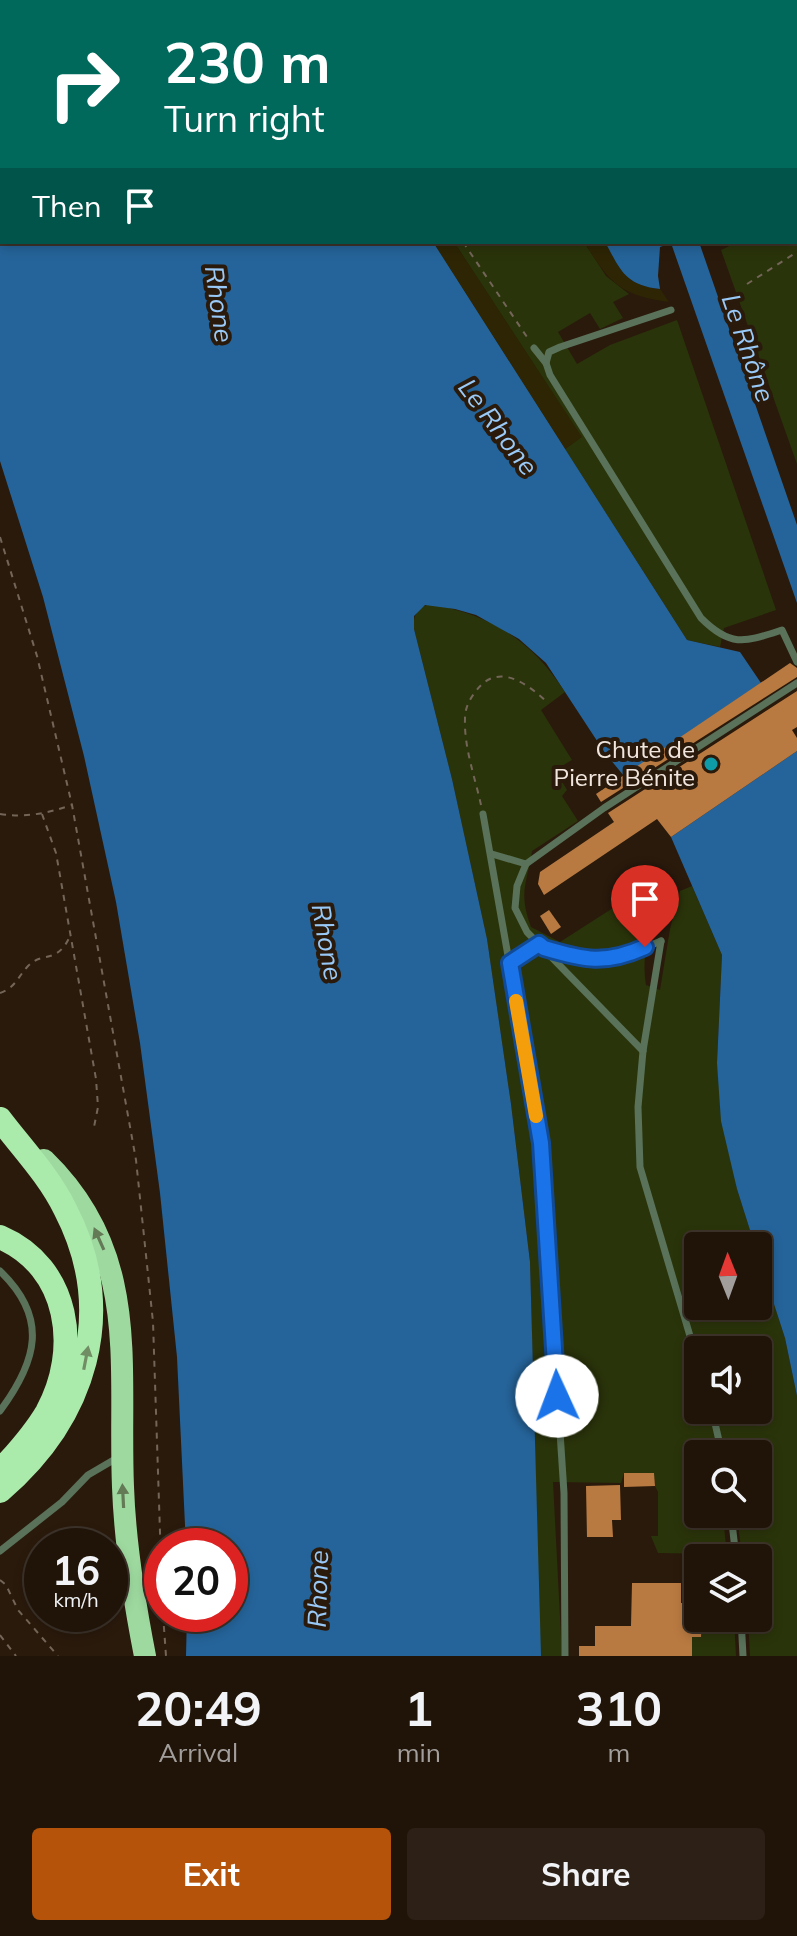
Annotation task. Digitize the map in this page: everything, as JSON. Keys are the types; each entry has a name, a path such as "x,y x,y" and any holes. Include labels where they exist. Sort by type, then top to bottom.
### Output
{"highway":[{"path":"0,1118 54,1170 68,1188 92,1224 110,1266 119,1304 122,1336 122,1455 127,1548 145,1656"},
{"path":"0,1118 45,1176 66,1210 83,1259 89,1312 87,1354 67,1411 35,1458 0,1491"},
{"path":"0,1237 25,1251 50,1279 63,1309 66,1331 63,1370 49,1407 32,1435 0,1471"}],"lane":[{"path":"546,363 549,352 572,342 671,310"},
{"path":"534,348 701,618 716,633 732,641 750,640 782,630 797,662"},
{"path":"643,1051 527,932 515,908 517,886 526,864 604,808 797,683"},
{"path":"483,814 541,1143 564,1493 565,1656"},
{"path":"492,854 526,864"},
{"path":"501,908 515,908"},
{"path":"510,963 542,946 586,961 630,954 661,941 643,1051 638,1107 640,1167 690,1336"},
{"path":"0,1271 16,1286 28,1308 33,1331 24,1376 0,1411"},
{"path":"0,1551 62,1502 88,1475 122,1455"},
{"path":"742,1632 743,1656"}],"path":[{"path":"464,244 534,348"},
{"path":"747,284 797,252"},
{"path":"0,537 37,656 72,805 136,1160 153,1322 160,1528"},
{"path":"483,814 468,748 465,719 468,701 480,686 494,677 510,676 530,685 548,703"},
{"path":"0,814 20,817 72,805"},
{"path":"42,814 56,853 96,1079 98,1107 94,1127"},
{"path":"0,993 16,986 30,964 54,956 64,948 70,935"},
{"path":"0,1580 6,1585 18,1610 58,1656"},
{"path":"164,1632 166,1656"},
{"path":"0,1635 16,1656"}],"green space":[{"path":"455,244 585,244 606,276 629,294 613,302 623,318 600,329 590,313 558,332 577,364 610,345 677,320 776,610 724,628 720,647 687,640 565,449 581,437"},
{"path":"734,244 797,244 797,464 721,250"},
{"path":"431,604 453,609 492,623 524,644 565,692 541,710 572,760 555,770 567,790 562,796 578,821 532,851 524,896 531,927 560,942 641,890 651,903 657,919 646,951 646,985 660,990 680,891 692,886 722,955 717,1063 737,1189 751,1232 684,1232 684,1320 772,1320 772,1298 785,1338 797,1396 797,1656 750,1656 749,1632 772,1632 772,1544 740,1544 739,1528 772,1528 772,1440 684,1440 684,1528 724,1528 726,1544 684,1544 684,1553 658,1553 651,1536 658,1536 658,1492 654,1473 624,1473 621,1483 553,1482 562,1656 540,1656 530,1262 487,939 452,779 414,629 417,612"},
{"path":"701,1632 735,1632 736,1656 692,1656 692,1637 701,1636"}],"sand":[{"path":"434,244 455,244 582,437 565,449"},
{"path":"585,244 606,244 625,275 639,284 660,289 669,302 627,291 601,268"}],"water":[{"path":"0,244 434,244 687,640 740,652 761,683 624,776 605,753 546,663 519,639 476,615 455,609 425,605 414,616 414,629 452,779 487,939 511,1104 530,1262 541,1656 186,1656 187,1632 248,1632 248,1528 185,1528 177,1357 140,1043 116,902 84,756 43,597 0,461"},
{"path":"606,244 668,244 660,247 660,289 631,280"},
{"path":"671,244 700,244 797,525 797,603"},
{"path":"797,751 797,1396 785,1338 772,1298 772,1232 751,1232 721,1121 717,1063 722,955 671,837"}],"building":[{"path":"790,663 797,668 797,677 601,802 596,794"},
{"name":"Chute de Pierre Bénite","path":"797,691 797,727 792,730 797,738 797,751 671,837 657,819 544,895 538,884 540,872 614,822 608,813"},
{"path":"549,910 561,927 551,934 540,916"},
{"path":"624,1473 654,1473 655,1486 624,1487"},
{"path":"620,1485 621,1520 612,1520 613,1537 587,1537 586,1486"},
{"path":"632,1583 681,1583 684,1632 701,1632 701,1637 692,1637 692,1656 579,1656 579,1646 595,1646 595,1626 631,1626"}],"slow traffic":[{"path":"516,1001 536,1116"}],"place":[{"name":"Chute de Pierre Bénite","path":"711,764"}],"route":[{"path":"557,1396 541,1143 510,963 539,944 586,961 630,954 645,947"}],"water label":[{"name":"Rhone","path":"219,304"},
{"name":"Le Rhône","path":"748,348"},
{"name":"Le Rhone","path":"498,427"},
{"name":"Rhone","path":"327,942"},
{"name":"Rhone","path":"318,1589"}]}
